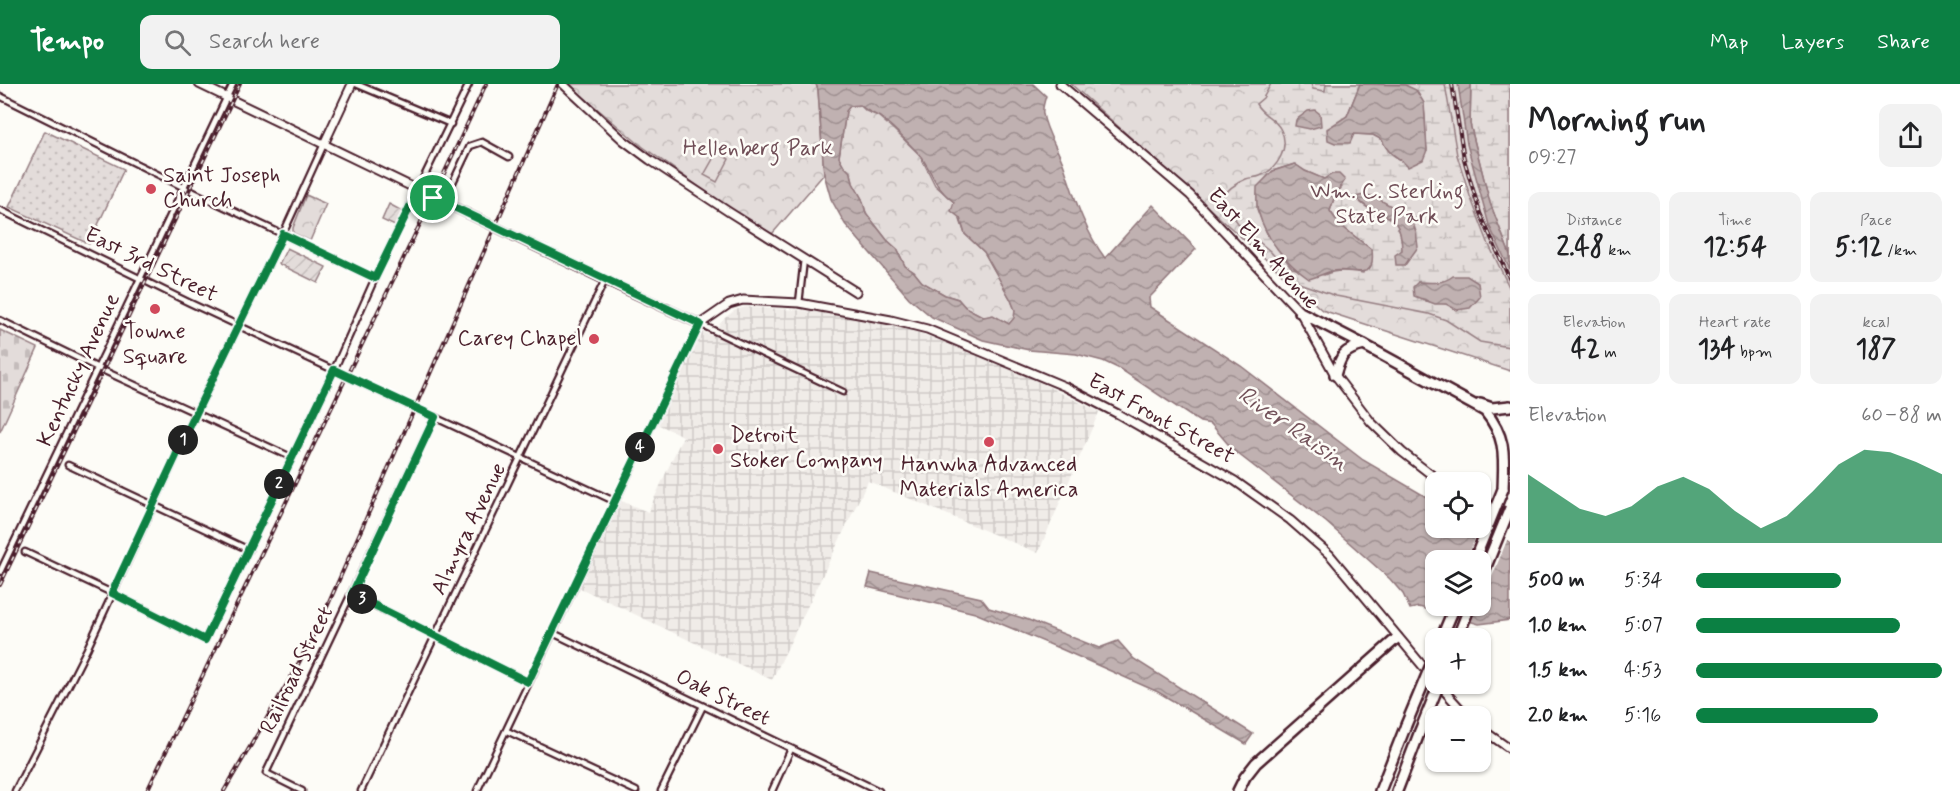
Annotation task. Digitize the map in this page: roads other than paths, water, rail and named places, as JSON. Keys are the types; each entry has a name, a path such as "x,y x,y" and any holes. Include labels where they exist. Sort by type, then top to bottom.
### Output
{"highway":[{"path":"1300,312 1485,411 1500,434 1504,455 1503,489"},
{"path":"1335,375 1345,352 1365,345"},
{"path":"1467,400 1492,408 1510,406"},
{"path":"1478,550 1510,472"},
{"path":"1491,554 1510,508"},
{"path":"1238,791 1256,763 1397,638"},
{"path":"1380,791 1425,679"},
{"path":"1397,791 1433,694"}],"street":[{"path":"199,84 443,203 843,392"},
{"name":"Kentucky Avenue","path":"0,573 233,84"},
{"path":"15,791 87,649 196,413 354,84 451,124"},
{"path":"25,552 205,640 469,84"},
{"path":"563,84 623,140 684,183 856,292"},
{"name":"East Elm Avenue","path":"1060,84 1190,195 1300,312 1335,375 1358,407 1385,438 1427,472"},
{"path":"0,96 185,188 375,278"},
{"path":"443,203 470,146 483,142 509,157"},
{"name":"East 3rd Street","path":"0,210 520,459 614,501"},
{"path":"799,303 804,259"},
{"name":"Almyra Avenue","path":"361,791 605,280"},
{"name":"East Front Street","path":"700,324 729,304 743,300 799,303 927,329 1066,387 1145,428 1235,480 1290,520 1329,555 1425,670"},
{"path":"0,320 291,457"},
{"path":"477,791 700,324"},
{"name":"Railroad Street","path":"302,791 266,773 435,417"},
{"path":"68,465 249,550"},
{"path":"1491,508 1510,514"},
{"path":"352,594 528,682"},
{"name":"Oak Street","path":"553,633 879,791"},
{"name":"East Front Street","path":"1447,694 1458,706"},
{"path":"661,791 703,706"},
{"path":"507,731 636,791"},
{"path":"1491,736 1510,749"},
{"path":"772,791 791,749"}],"water":[{"name":"River Raisin","path":"816,84 1033,84 1046,96 1043,112 1047,127 1086,225 1105,258 1153,205 1196,249 1149,298 1150,307 1241,366 1363,460 1425,496 1425,538 1491,538 1491,533 1510,542 1510,620 1479,624 1451,616 1491,616 1491,550 1425,550 1425,609 1419,607 1410,609 1403,594 1390,579 1326,522 1233,450 1211,424 1200,422 1120,369 1103,361 1076,354 1029,350 983,340 932,317 909,298 845,224 831,199 824,174","holes":["860,105 885,121 918,153 941,190 954,202 951,211 960,218 965,234 984,252 1011,300 1015,310 1014,318 1009,324 993,315 984,317 965,307 958,299 945,295 922,282 905,266 897,249 866,213 851,173 839,157 846,111 850,106"]},
{"path":"1360,84 1405,85 1416,90 1424,103 1427,150 1423,160 1408,167 1388,150 1382,140 1373,135 1354,134 1350,143 1335,143 1328,140 1327,129 1347,116"},
{"path":"1458,84 1471,84 1470,124 1490,203 1510,255 1510,270 1489,225 1467,144"},
{"path":"1315,110 1320,114 1321,126 1310,129 1295,126 1296,120 1308,111"},
{"path":"1295,164 1324,179 1332,174 1339,174 1345,180 1335,195 1330,211 1339,224 1372,250 1372,260 1367,271 1332,271 1309,279 1292,266 1278,250 1266,231 1258,211 1257,187 1273,171"},
{"path":"1373,196 1411,217 1418,247 1405,265 1396,265 1395,255 1402,250 1401,235 1397,226 1392,219 1371,210 1356,197"},
{"path":"1453,276 1467,276 1478,283 1480,297 1470,308 1457,310 1446,304 1435,304 1414,296 1413,287 1418,282 1441,282"},
{"path":"871,573 981,598 989,608 1026,619 1099,648 1118,641 1134,659 1253,734 1246,744 1158,692 975,613 867,587"}],"railway":[{"path":"0,585 240,84"},
{"path":"147,791 486,84"},
{"path":"224,791 294,672 323,616 558,84"},
{"path":"1452,84 1464,159 1480,213 1510,280"}],"place":[{"name":"Saint Joseph Church","path":"151,189"},
{"name":"Towne Square","path":"155,309"},
{"name":"Carey Chapel","path":"594,339"},
{"name":"Hanwha Advanced Materials America","path":"989,442"},
{"name":"Detroit Stoker Company","path":"718,449"}],"park label":[{"name":"Hellenberg Park","path":"758,149"},
{"name":"Wm. C. Sterling State Park","path":"1387,204"}]}
